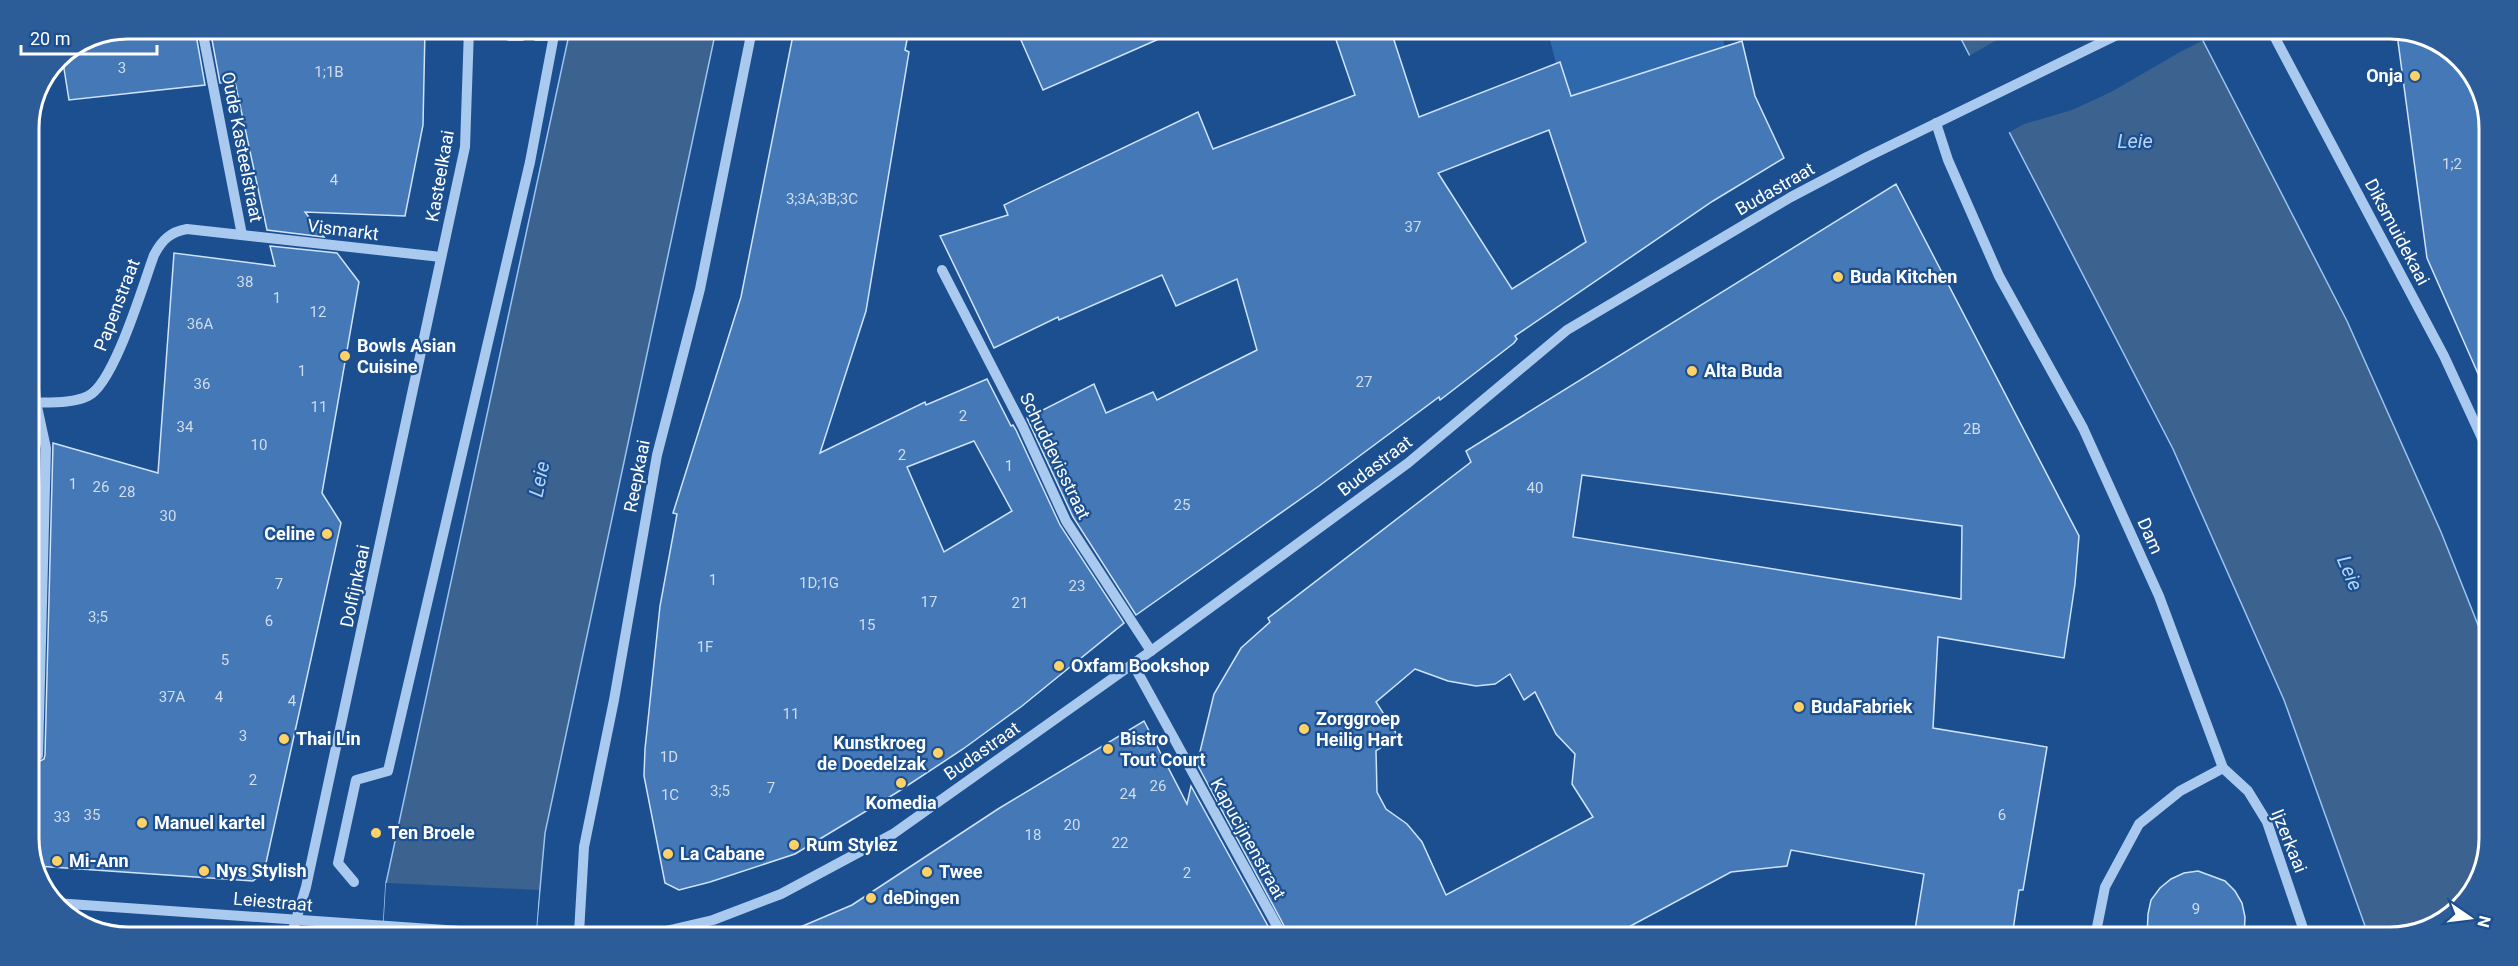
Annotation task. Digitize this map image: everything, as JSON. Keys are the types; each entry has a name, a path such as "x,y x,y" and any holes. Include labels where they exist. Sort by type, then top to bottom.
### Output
{"street":[{"name":"Oude Kasteelstraat","path":"204,39 242,235"},
{"name":"Kasteelkaai","path":"441,257 465,147 469,39"},
{"path":"354,882 338,863 356,780 388,771 530,162 554,39"},
{"name":"Reepkaai","path":"579,927 584,847 616,689 657,455 700,289 750,39"},
{"name":"Budastraat","path":"683,927 713,920 781,894 893,834 1133,664 1408,463 1567,330 1791,197 2109,39"},
{"name":"Diksmuidekaai","path":"2275,39 2444,356 2479,432"},
{"name":"Dam","path":"1936,123 1948,160 2000,276 2083,428 2159,596 2223,768"},
{"name":"Papenstraat","path":"39,403 79,400 98,390 111,368 154,255 167,237 175,231 187,229 242,235"},
{"name":"Vismarkt","path":"242,235 441,257"},
{"name":"Dolfijnkaai","path":"294,927 306,887 441,257"},
{"name":"Schuddevisstraat","path":"942,270 1023,427 1066,521 1151,651"},
{"path":"39,426 46,448 39,755"},
{"name":"Kapucijnenstraat","path":"1133,664 1278,927"},
{"path":"2097,927 2105,886 2139,824 2180,791 2223,768"},
{"name":"Ijzerkaai","path":"2223,768 2248,791 2267,822 2304,927"},
{"name":"Leiestraat","path":"68,904 384,927"}],"shaded area":[{"path":"1550,39 1723,39 1725,47 1571,96 1560,62 1556,64"}],"water":[{"path":"568,39 714,39 545,833 537,927 383,927 386,883"},
{"name":"Leie","path":"1961,39 2202,39 2347,321 2441,532 2479,627 2479,838 2477,856 2464,888 2440,888 2440,912 2408,925 2365,927 2284,700 2173,449"}],"pier":[{"path":"1998,39 2206,39 2111,92 2072,110 2024,124 2006,134 1967,57"},
{"path":"386,883 539,890 536,927 383,927"}],"building":[{"path":"128,39 197,39 205,85 69,100 64,67 78,54 94,46"},
{"path":"212,39 425,39 423,125 405,216 305,212 324,237 267,230 235,82 220,83"},
{"path":"792,39 907,39 905,50 909,52 866,311 820,453 925,402 926,405 987,379 1011,426 1013,425 1016,430 1060,525 1124,623 1022,706 963,749 896,793 795,854 679,890 665,883 644,776 660,606 677,514 673,513 741,297","holes":["974,441 1012,511 944,552 907,467"]},
{"path":"1021,39 1159,39 1043,90"},
{"path":"1336,39 1394,39 1419,117 1560,62 1571,96 1742,41 1755,96 1784,158 1713,201 1515,336 1517,339 1514,343 1440,400 1439,397 1319,486 1136,615 1073,517 1027,418 1094,384 1106,413 1153,392 1157,400 1257,350 1237,279 1176,306 1162,275 1059,320 1058,317 994,348 940,236 1008,215 1004,205 1198,112 1213,149 1355,95","holes":["1549,130 1586,242 1512,289 1438,173"]},
{"path":"2398,40 2429,48 2453,65 2467,83 2477,110 2479,122 2479,376 2427,258"},
{"path":"1896,184 2079,536 2075,584 2064,658 1938,637 1933,728 2047,747 2023,890 2019,890 2013,927 1915,927 1924,874 1791,850 1787,866 1731,872 1629,927 1285,927 1197,764 1214,694 1241,648 1270,622 1268,618 1471,462 1466,451","holes":["1582,475 1962,526 1961,599 1573,537","1415,669 1448,681 1476,686 1495,684 1510,674 1524,700 1535,692 1556,734 1575,754 1572,784 1593,817 1446,895 1422,842 1407,824 1386,809 1377,792 1376,751 1398,736 1376,702"]},
{"path":"270,246 337,253 359,282 322,493 341,523 264,872 253,881 44,867 39,844 39,762 44,759 45,755 53,443 158,473 174,253 275,266"},
{"path":"1144,721 1187,804 1191,786 1269,927 800,927 852,905 998,809"},
{"path":"2198,871 2225,881 2242,903 2244,927 2147,927 2151,900 2171,879 2184,873"}],"place":[{"name":"Onja","path":"2415,76"},
{"name":"Buda Kitchen","path":"1838,277"},
{"name":"Bowls Asian Cuisine","path":"345,356"},
{"name":"Alta Buda","path":"1692,371"},
{"name":"Celine","path":"327,534"},
{"name":"Oxfam Bookshop","path":"1059,666"},
{"name":"BudaFabriek","path":"1799,707"},
{"name":"Zorggroep Heilig Hart","path":"1304,729"},
{"name":"Thai Lin","path":"284,739"},
{"name":"Bistro Tout Court","path":"1108,749"},
{"name":"Kunstkroeg de Doedelzak","path":"938,753"},
{"name":"Komedia","path":"901,783"},
{"name":"Manuel kartel","path":"142,823"},
{"name":"Ten Broele","path":"376,833"},
{"name":"Rum Stylez","path":"794,845"},
{"name":"La Cabane","path":"668,854"},
{"name":"Mi-Ann","path":"57,861"},
{"name":"Nys Stylish","path":"204,871"},
{"name":"Twee","path":"927,872"},
{"name":"deDingen","path":"871,898"}]}
